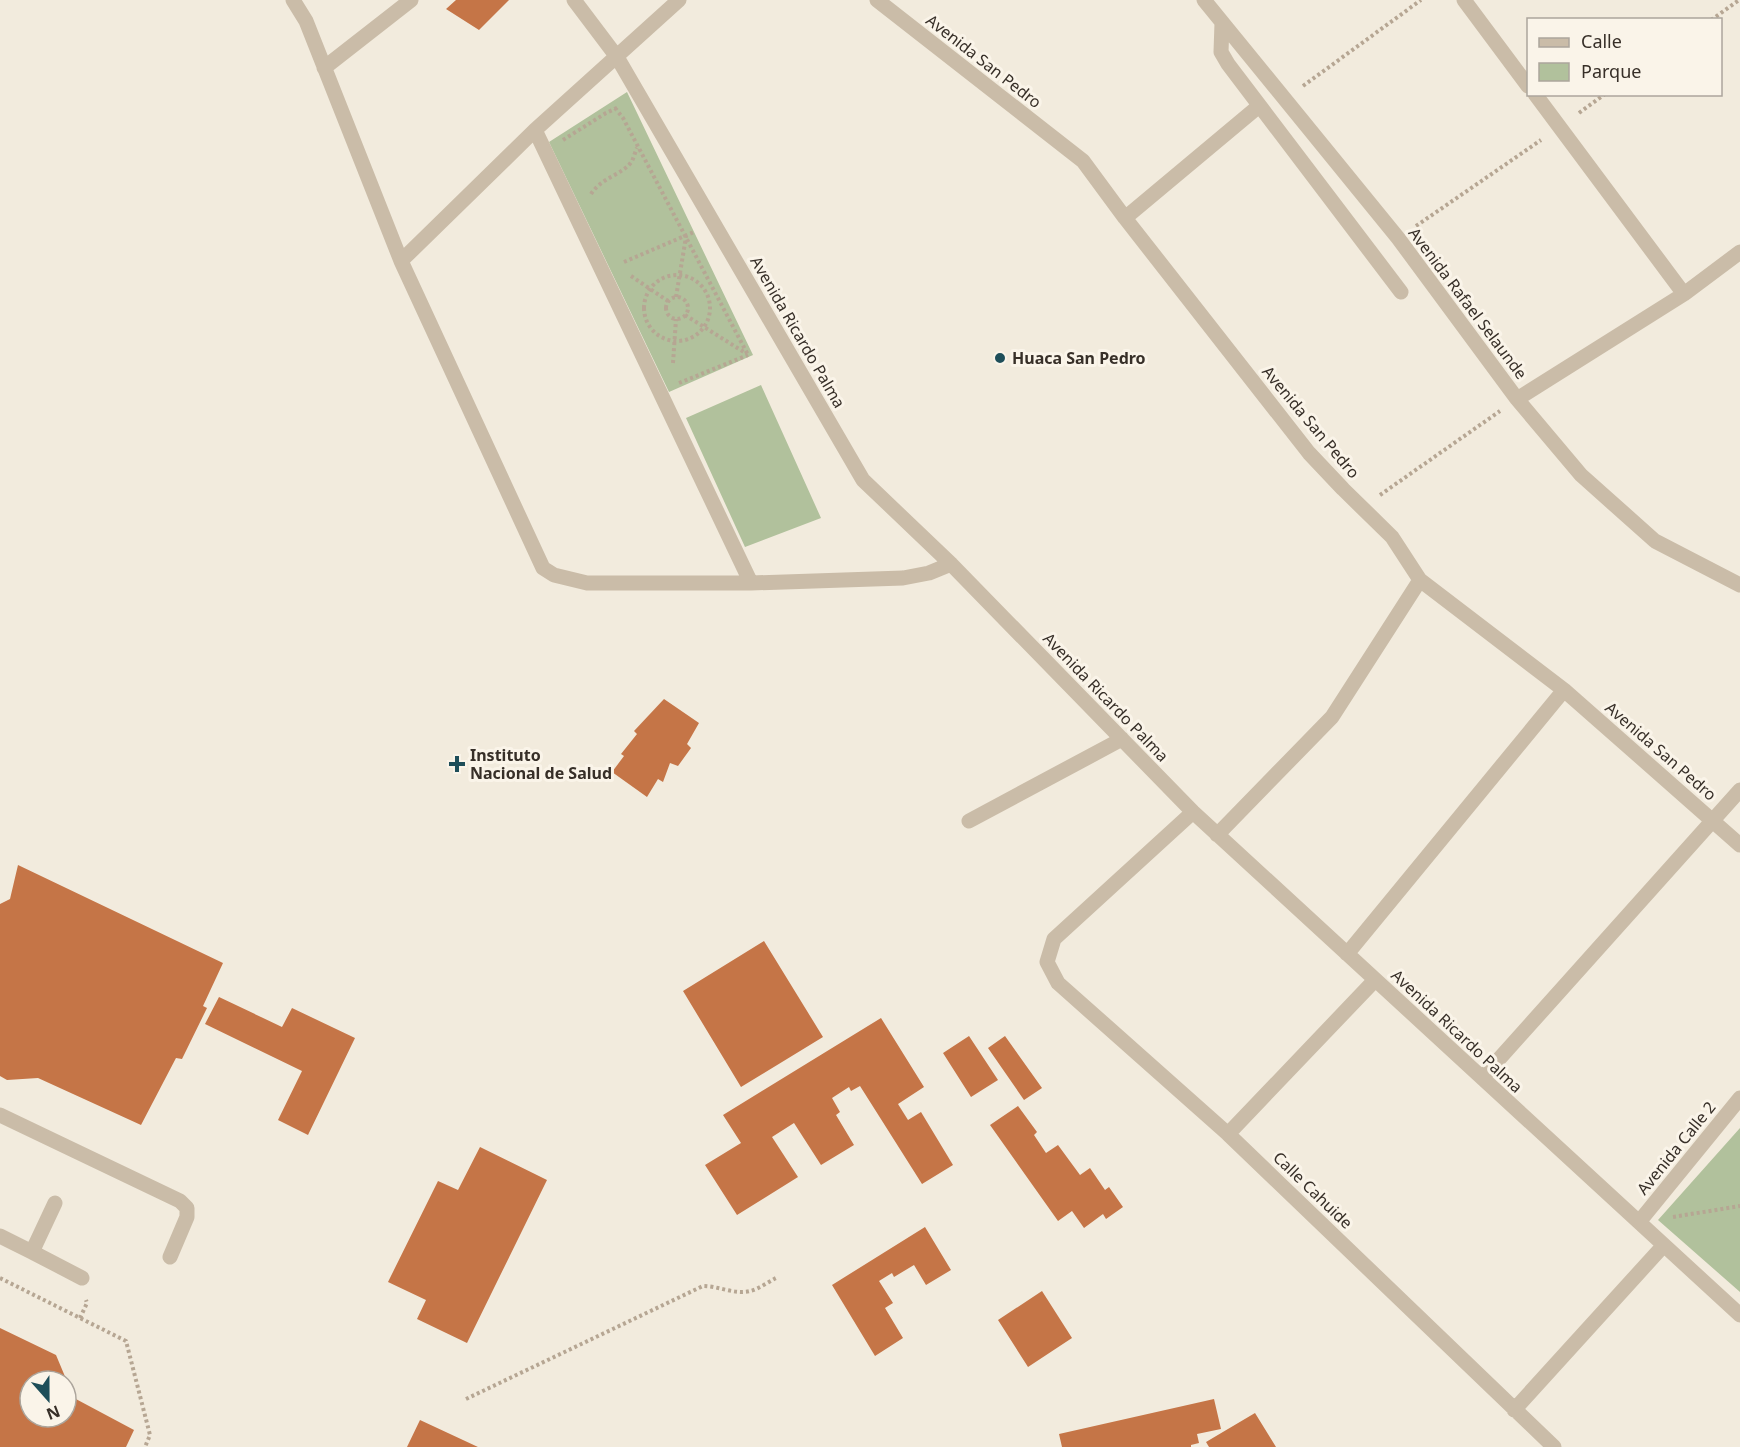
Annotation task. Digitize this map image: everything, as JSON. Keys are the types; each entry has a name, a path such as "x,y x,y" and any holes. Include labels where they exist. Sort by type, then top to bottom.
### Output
{"street":[{"path":"293,0 306,21 401,261 543,568 560,577 587,583 751,583 903,578 929,573 951,564"},
{"path":"324,68 411,0"},
{"name":"Avenida Ricardo Palma","path":"574,0 617,57 863,480 951,564 1217,835 1740,1315"},
{"path":"401,261 535,130 679,0"},
{"name":"Avenida San Pedro","path":"877,0 1083,161 1309,453 1392,537 1420,580 1564,690 1740,845"},
{"name":"Avenida Rafael Selaunde","path":"1204,0 1398,238 1517,399 1581,476 1654,541 1740,585"},
{"path":"1464,0 1527,85"},
{"path":"1222,23 1221,51 1228,64 1401,292"},
{"path":"1536,96 1683,294"},
{"path":"1125,218 1259,106"},
{"path":"535,130 751,583"},
{"path":"1517,399 1683,294 1740,252"},
{"path":"1217,835 1332,717 1420,580"},
{"path":"1347,954 1564,690"},
{"path":"969,821 1122,739"},
{"path":"1482,1078 1740,790"},
{"name":"Calle Cahuide","path":"1193,812 1054,939 1047,962 1058,983 1228,1134 1554,1447"},
{"path":"1228,1134 1375,980"},
{"name":"Avenida Calle 2","path":"1639,1221 1740,1098"},
{"path":"0,1115 180,1201 187,1208 187,1217 170,1257"},
{"path":"32,1252 55,1203"},
{"path":"0,1236 82,1278"},
{"path":"1514,1410 1664,1245"}],"path":[{"path":"1285,99 1421,0"},
{"path":"1714,18 1739,0"},
{"path":"1398,238 1602,96"},
{"path":"561,147 563,140 615,108 626,106"},
{"path":"615,108 623,118 748,355"},
{"path":"586,202 601,183 632,162 637,146"},
{"path":"615,265 694,232 689,222"},
{"path":"676,297 686,236"},
{"path":"624,271 668,301"},
{"path":"679,275 696,281 707,296 710,306 709,317 704,327 696,335 686,340 675,341 662,338 652,330 645,319 643,306 650,289 666,277 679,275"},
{"path":"676,297 685,300 688,306 685,315 676,319 668,315 665,308 668,301 676,297"},
{"path":"639,315 648,336"},
{"path":"685,315 748,355"},
{"path":"673,364 676,319"},
{"path":"671,386 748,355"},
{"path":"1363,507 1517,399"},
{"path":"1639,1221 1740,1206"},
{"path":"0,1278 126,1341 150,1435 145,1447"},
{"path":"466,1399 703,1286 741,1292 750,1291 776,1278"}],"green space":[{"path":"627,92 753,355 669,392 549,142"},
{"path":"761,385 821,518 745,547 686,418"},
{"path":"1740,1128 1740,1292 1658,1220"}],"building":[{"path":"456,0 509,0 479,30 446,9"},
{"path":"664,699 699,723 687,744 691,748 678,766 670,763 663,782 658,779 647,797 612,772 624,756 621,754 637,734 634,731"},
{"path":"18,865 223,963 203,1006 207,1008 182,1059 176,1058 141,1125 38,1078 7,1080 0,1076 0,904 10,899"},
{"path":"764,941 823,1037 741,1087 683,991"},
{"path":"219,997 282,1027 292,1008 355,1038 308,1135 278,1120 302,1071 205,1024"},
{"path":"881,1018 924,1087 898,1104 908,1120 921,1112 953,1165 922,1184 860,1086 851,1091 849,1087 832,1098 840,1112 836,1115 854,1145 821,1165 794,1123 772,1137 798,1177 737,1215 705,1165 741,1143 723,1115"},
{"path":"969,1036 998,1080 971,1097 943,1053"},
{"path":"1005,1036 1042,1088 1024,1100 988,1048"},
{"path":"1018,1106 1037,1132 1034,1135 1046,1153 1058,1145 1080,1175 1090,1168 1105,1190 1109,1187 1123,1207 1106,1219 1103,1214 1084,1228 1072,1211 1058,1221 990,1125"},
{"path":"480,1147 547,1180 467,1343 417,1319 426,1300 388,1282 438,1181 458,1190"},
{"path":"925,1227 951,1270 926,1285 914,1265 894,1277 892,1273 879,1281 893,1303 885,1308 903,1338 875,1356 832,1285"},
{"path":"1042,1291 1072,1338 1028,1367 998,1320"},
{"path":"0,1328 56,1355 62,1369 18,1369 18,1429 78,1429 78,1400 134,1430 126,1447 0,1447"},
{"path":"1214,1399 1221,1429 1197,1434 1199,1443 1191,1447 1062,1447 1059,1434"},
{"path":"1255,1413 1276,1447 1209,1447 1206,1442"},
{"path":"420,1420 478,1447 407,1447"}],"place":[{"name":"Huaca San Pedro","path":"1000,358"},
{"name":"Instituto Nacional de Salud","path":"457,764"}]}
